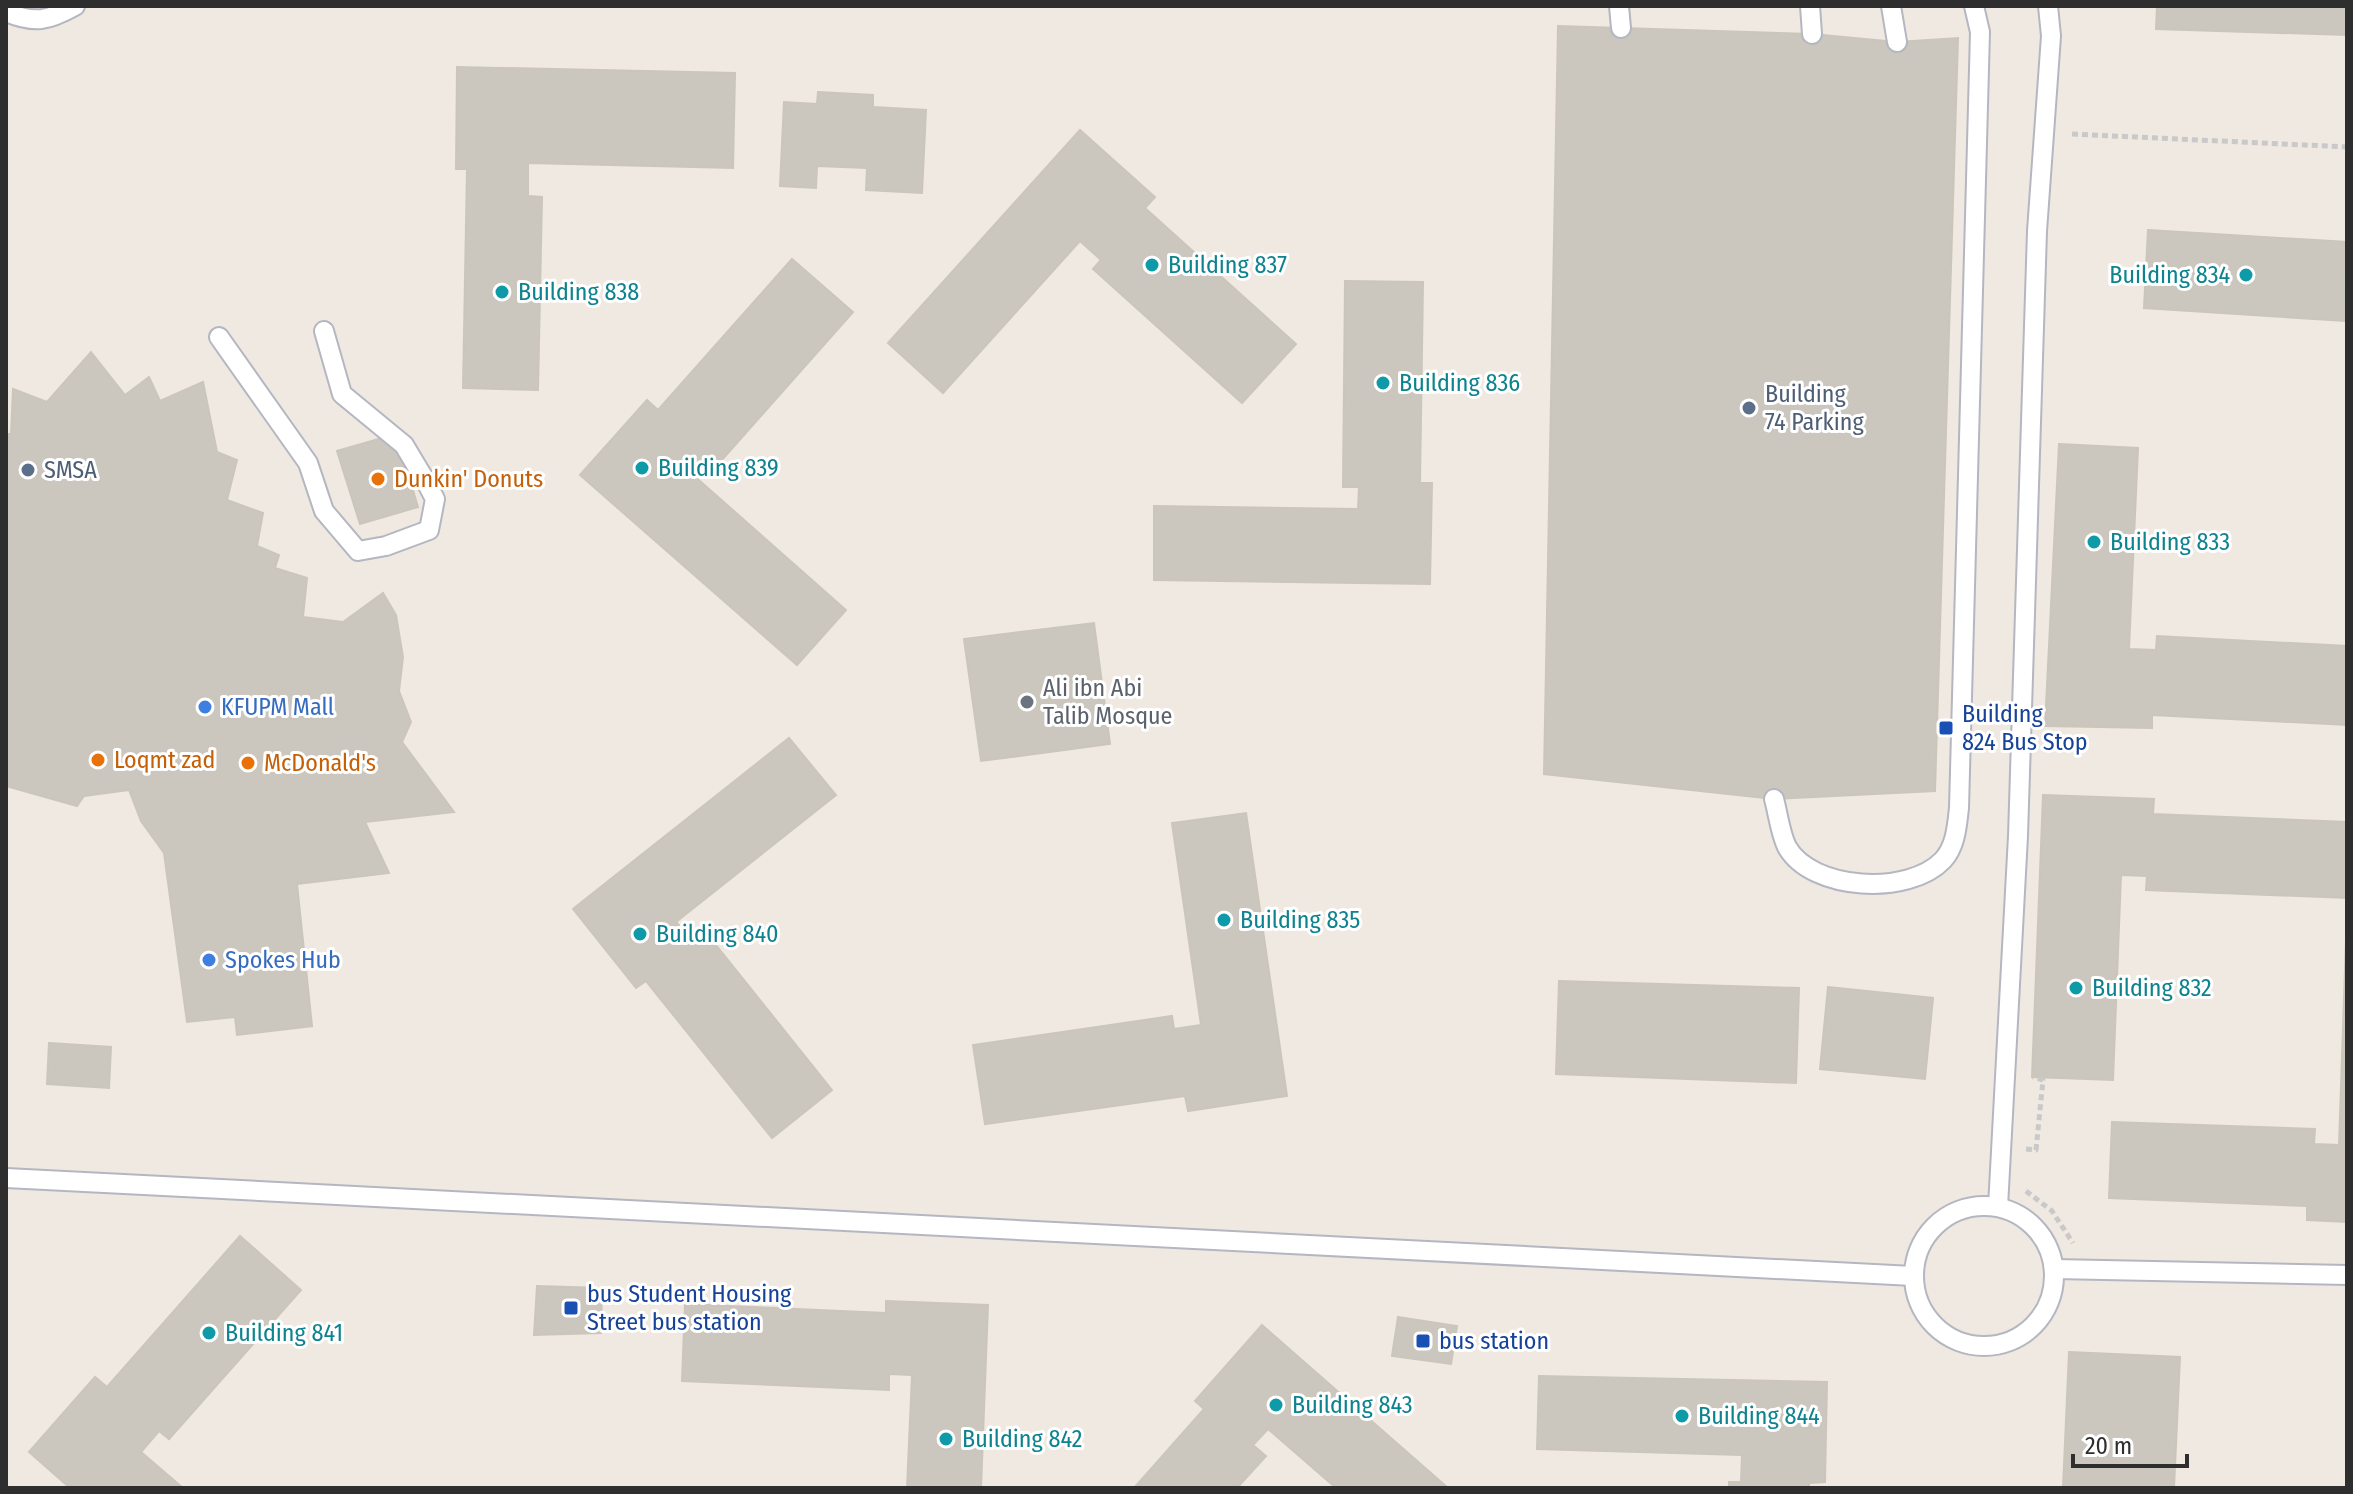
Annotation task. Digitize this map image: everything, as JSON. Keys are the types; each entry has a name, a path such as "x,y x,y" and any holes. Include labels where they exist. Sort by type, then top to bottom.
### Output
{"lane":[{"path":"6,12 27,21 52,18 75,6"},
{"path":"1619,6 1621,28"},
{"path":"1810,6 1812,34"},
{"path":"1891,6 1897,42"},
{"path":"1774,799 1787,847 1807,868 1831,878 1864,884 1900,883 1926,873 1944,859 1956,835 1980,32 1974,6"},
{"path":"1998,1207 2018,836 2037,231 2051,36 2048,6"},
{"path":"219,337 308,463 324,511 358,551 386,546 429,530 435,499 425,480 404,445 342,394 324,331"},
{"path":"6,1178 1913,1276"},
{"path":"1976,1206 1998,1207 2019,1216 2037,1229 2049,1248 2054,1269 2053,1292 2045,1313 2030,1330 2010,1342 1988,1347 1965,1344 1944,1335 1927,1319 1917,1299 1913,1276 1916,1256 1924,1237 1938,1222 1956,1211 1976,1206"},
{"path":"2054,1269 2347,1275"}],"path":[{"path":"2067,134 2347,147"},
{"path":"2021,1148 2036,1150 2043,1080 2032,1077 2032,1062"},
{"path":"2016,1183 2052,1211 2074,1245"}],"building":[{"path":"2157,6 2347,6 2347,35 2156,29"},
{"name":"Building 74 Parking","path":"1558,26 1812,34 1897,42 1958,38 1935,791 1774,799 1544,774"},
{"name":"Building 838","path":"457,67 735,73 733,168 528,163 528,196 542,197 538,390 463,388 467,169 456,169"},
{"path":"818,92 873,95 873,107 926,110 922,193 866,190 867,168 817,166 816,188 780,186 784,102 817,104"},
{"name":"Building 837","path":"1080,130 1155,197 1145,208 1296,344 1242,403 1093,269 1101,260 1080,241 943,393 888,343"},
{"name":"Building 834","path":"2148,230 2347,242 2345,321 2144,308"},
{"name":"Building 839","path":"792,259 853,312 720,462 711,454 692,474 846,610 797,665 580,475 647,400 658,410"},
{"name":"Building 836","path":"1345,281 1423,282 1420,483 1432,483 1430,584 1154,580 1154,506 1358,509 1359,487 1343,487"},
{"name":"KFUPM Mall","path":"91,352 125,395 149,377 160,401 203,382 217,452 237,460 227,500 263,513 257,546 279,555 275,568 307,578 303,617 343,622 383,593 396,615 403,657 399,691 411,722 402,742 454,812 365,822 389,873 297,884 312,1026 237,1035 235,1017 187,1022 164,853 141,821 129,790 84,796 77,806 6,786 6,434 11,434 13,389 47,402"},
{"name":"Dunkin' Donuts","path":"396,434 418,507 360,524 337,451"},
{"name":"Building 833","path":"2059,444 2138,448 2129,649 2156,650 2157,636 2347,646 2347,725 2152,715 2152,728 2045,726"},
{"path":"1094,623 1110,744 981,761 964,639"},
{"name":"Building 840","path":"789,738 836,795 676,922 691,939 703,929 832,1090 772,1138 646,981 636,988 573,909"},
{"name":"Building 832","path":"2043,795 2154,799 2153,814 2347,822 2347,898 2146,890 2147,876 2121,875 2113,1080 2032,1077"},
{"name":"Building 835","path":"1246,813 1287,1096 1188,1111 1185,1096 985,1124 973,1045 1172,1016 1174,1029 1201,1025 1172,823"},
{"path":"2346,940 2347,1222 2307,1220 2307,1206 2109,1198 2112,1122 2315,1129 2314,1144 2339,1145"},
{"path":"1559,981 1799,988 1796,1083 1556,1074"},
{"path":"1828,987 1933,998 1925,1079 1820,1069"},
{"path":"49,1043 111,1047 109,1088 47,1084"},
{"name":"Building 841","path":"240,1236 301,1290 169,1439 159,1431 141,1452 183,1488 70,1488 29,1452 95,1377 107,1387"},
{"path":"537,1286 602,1288 601,1333 534,1335"},
{"name":"Building 842","path":"886,1301 988,1305 981,1488 907,1488 912,1375 889,1374 889,1390 682,1381 685,1304 886,1313"},
{"path":"1398,1317 1457,1326 1451,1364 1392,1356"},
{"name":"Building 843","path":"1262,1325 1448,1488 1336,1488 1268,1429 1253,1445 1266,1456 1237,1488 1134,1488 1204,1409 1195,1401"},
{"path":"2069,1352 2180,1357 2174,1488 2063,1488"},
{"name":"Building 844","path":"1539,1376 1827,1382 1825,1482 1809,1483 1809,1488 1729,1488 1729,1482 1741,1482 1742,1455 1537,1449"}],"place":[{"name":"Building 837","path":"1152,265"},
{"name":"Building 834","path":"2246,275"},
{"name":"Building 838","path":"502,292"},
{"name":"Building 836","path":"1383,383"},
{"name":"Building 74 Parking","path":"1749,408"},
{"name":"Building 839","path":"642,468"},
{"name":"SMSA","path":"28,470"},
{"name":"Dunkin' Donuts","path":"378,479"},
{"name":"Building 833","path":"2094,542"},
{"name":"Ali ibn Abi Talib Mosque","path":"1027,702"},
{"name":"KFUPM Mall","path":"205,707"},
{"name":"Building 824 Bus Stop","path":"1946,728"},
{"name":"Loqmt zad","path":"98,760"},
{"name":"McDonald's","path":"248,763"},
{"name":"Building 835","path":"1224,920"},
{"name":"Building 840","path":"640,934"},
{"name":"Spokes Hub","path":"209,960"},
{"name":"Building 832","path":"2076,988"},
{"name":"bus Student Housing Street bus station","path":"571,1308"},
{"name":"Building 841","path":"209,1333"},
{"name":"bus station","path":"1423,1341"},
{"name":"Building 843","path":"1276,1405"},
{"name":"Building 844","path":"1682,1416"},
{"name":"Building 842","path":"946,1439"}]}
